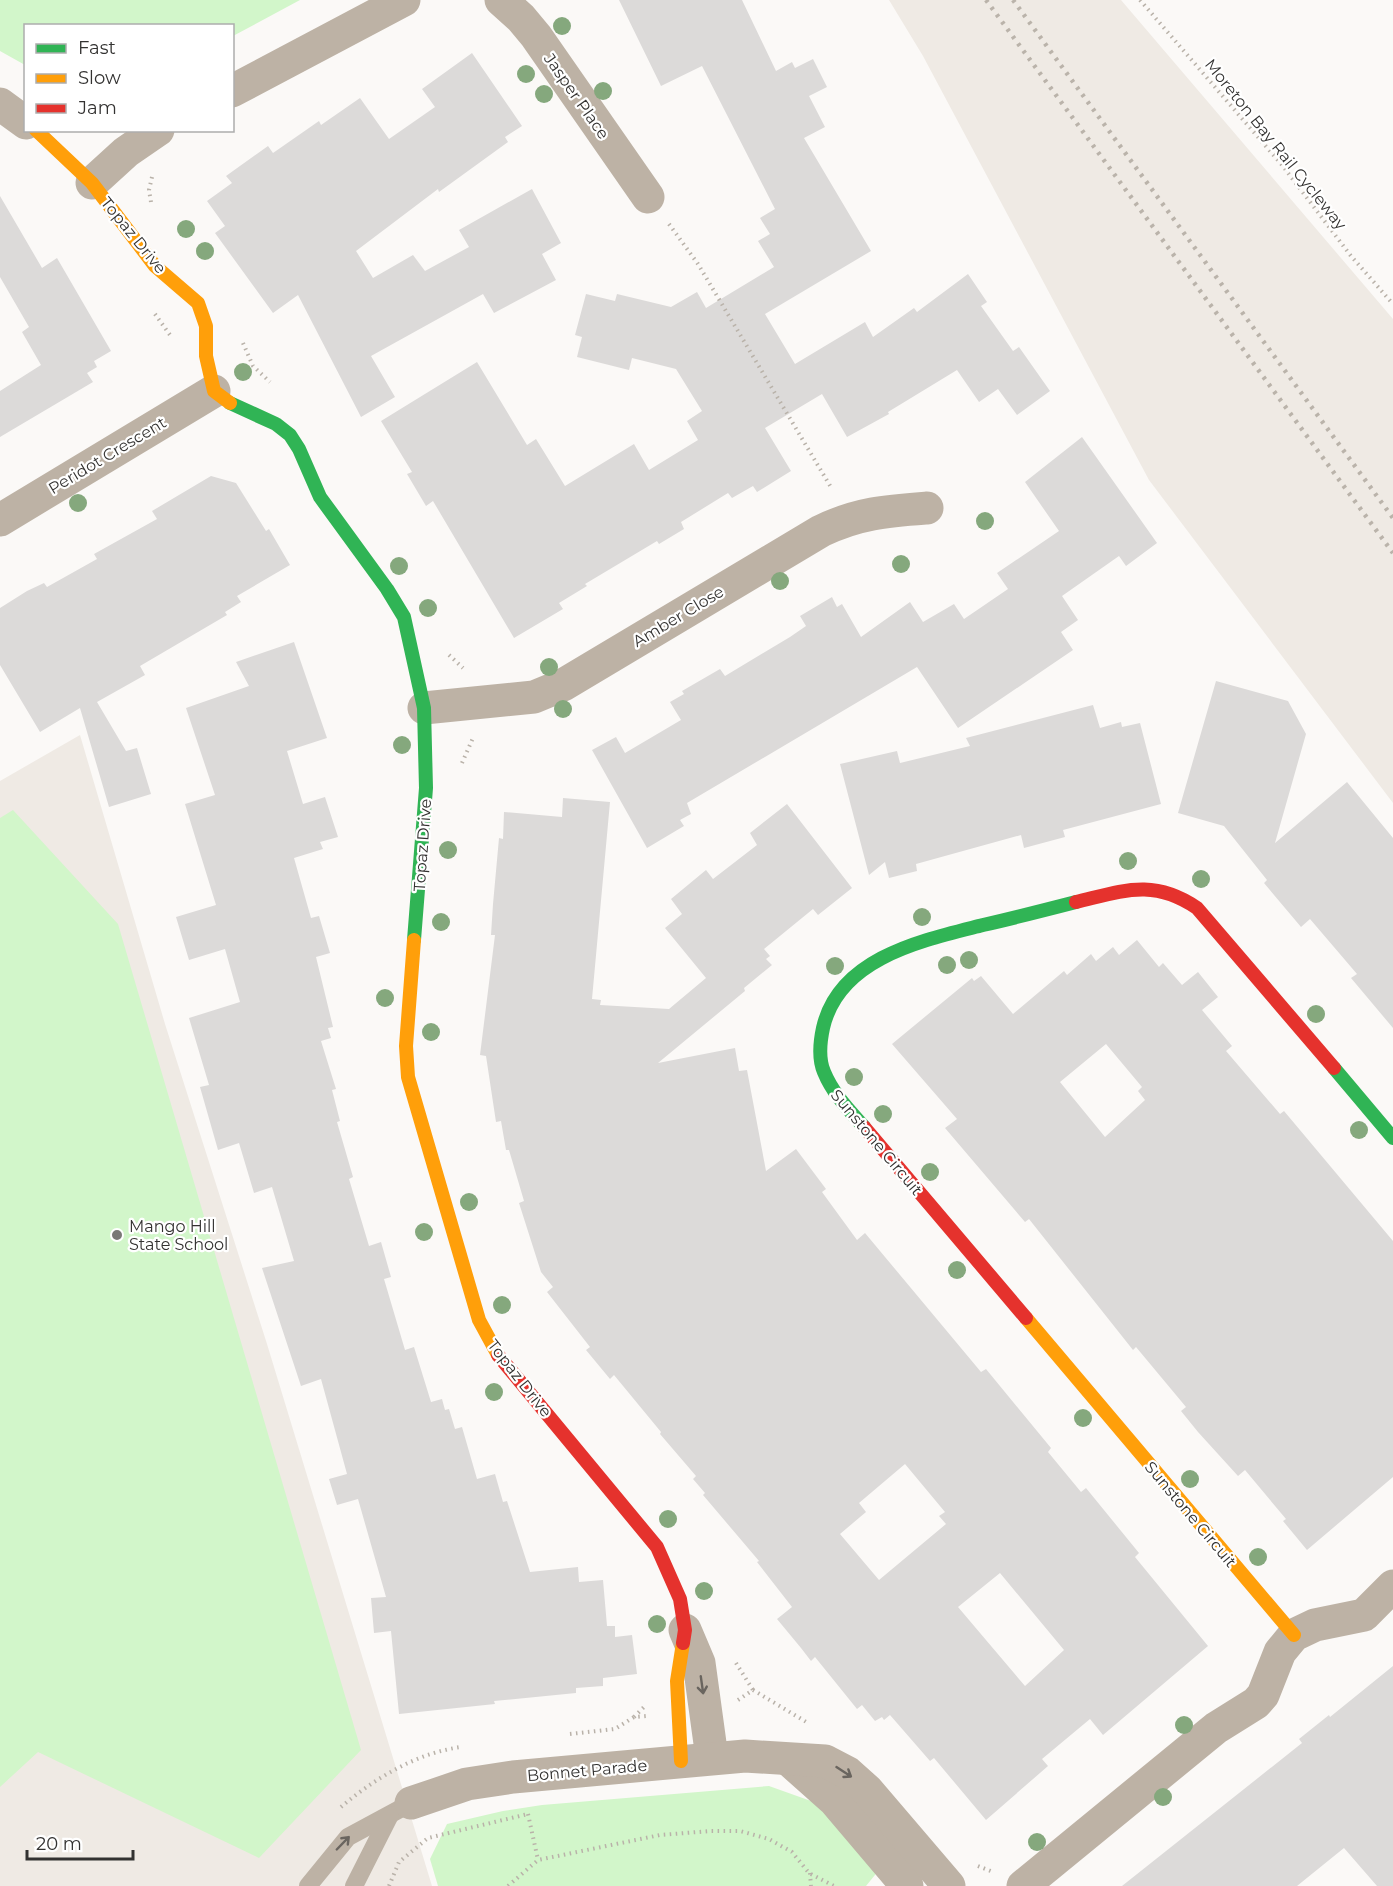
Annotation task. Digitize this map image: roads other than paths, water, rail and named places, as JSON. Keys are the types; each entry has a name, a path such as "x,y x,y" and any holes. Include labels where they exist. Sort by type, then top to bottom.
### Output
{"street":[{"path":"234,90 404,0"},
{"name":"Jasper Place","path":"501,0 536,36 648,196"},
{"path":"0,104 24,122"},
{"name":"Topaz Drive","path":"38,132 92,183 155,266 198,303 206,326 206,356 214,391 238,409 280,426 297,444 315,490 387,589 404,618 424,708 426,788 406,1046 408,1077 419,1122 479,1320 493,1349 657,1547 681,1599 684,1630 699,1663 696,1760"},
{"path":"92,183 126,152 155,132"},
{"name":"Peridot Crescent","path":"0,520 214,391"},
{"name":"Amber Close","path":"424,708 534,697 563,685 821,531 847,519 871,513 927,508"},
{"name":"Sunstone Circuit","path":"1294,1635 831,1088 821,1065 819,1042 823,1022 836,998 856,977 894,950 915,942 1134,888 1155,887 1178,895 1197,908 1393,1137"},
{"path":"1023,1886 1216,1728 1256,1703 1263,1695 1280,1652 1294,1635 1315,1624 1364,1615 1393,1586"},
{"name":"Bonnet Parade","path":"401,1809 467,1784 513,1777 696,1760 766,1756 789,1760 825,1761 848,1773 867,1790 950,1886"},
{"path":"789,1760 835,1801 907,1886"}],"lane":[{"path":"309,1886 348,1837 401,1809"},
{"path":"354,1886 401,1809"}],"railway":[{"path":"986,0 1393,553"},
{"path":"1013,0 1393,518"}],"place":[{"name":"Mango Hill State School","path":"117,1235"}]}
